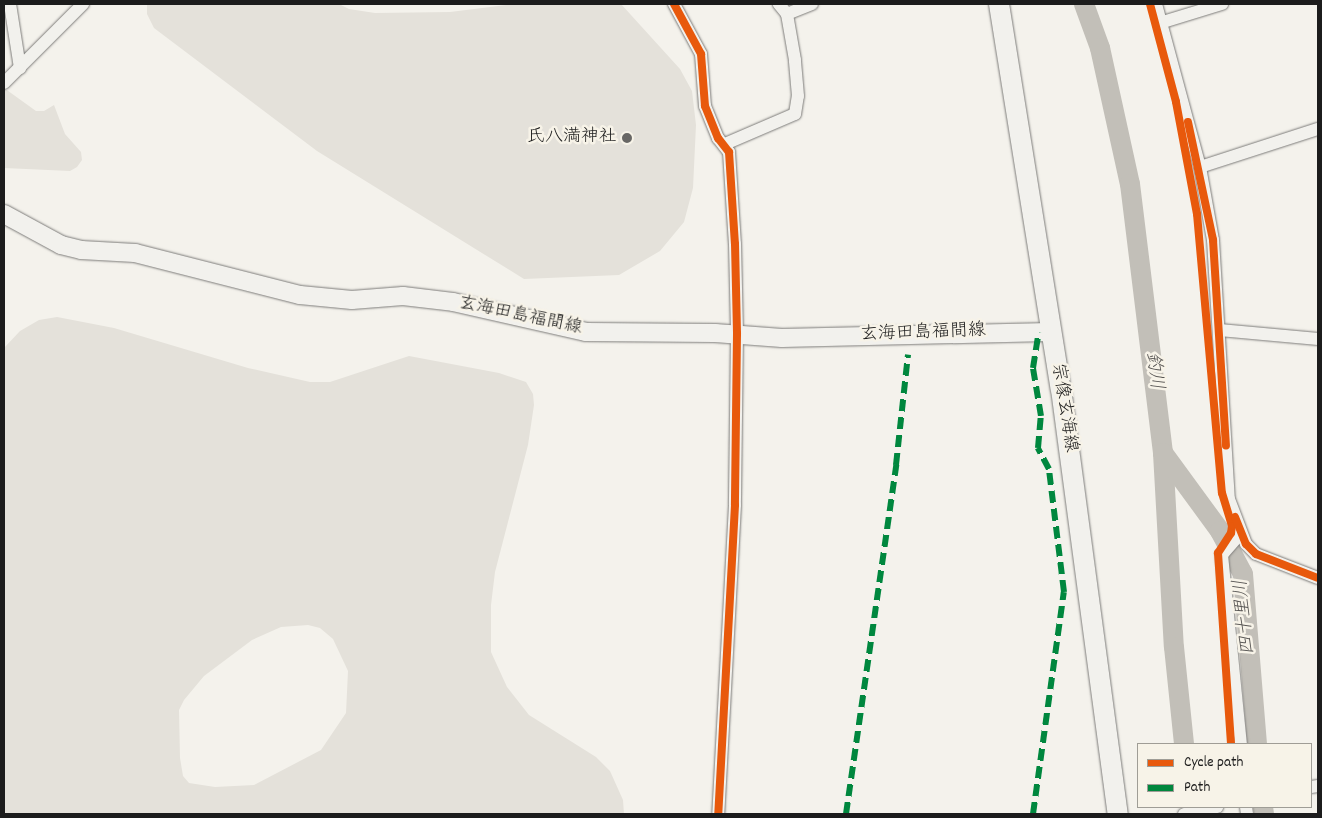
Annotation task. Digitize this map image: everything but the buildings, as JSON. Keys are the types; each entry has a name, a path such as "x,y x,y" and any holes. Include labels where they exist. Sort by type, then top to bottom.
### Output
{"main road":[{"name":"宗像玄海線","path":"999,4 1012,66 1118,814"},
{"name":"玄海田島福間線","path":"4,214 61,245 81,250 135,253 300,295 352,300 403,296 453,302 586,332 737,334 782,338 1050,332"}],"street":[{"path":"10,4 20,68"},
{"path":"4,83 83,4"},
{"path":"674,4 701,54 705,106 718,138 725,144 730,163 737,334 735,505 718,814"},
{"path":"725,144 795,114 798,96 795,60 787,14 779,4"},
{"path":"787,14 812,4"},
{"path":"1156,4 1163,22 1200,168 1213,240 1229,500 1238,535 1256,554 1318,578"},
{"path":"1163,22 1222,4"},
{"path":"1200,168 1318,129"},
{"path":"1220,330 1318,338"},
{"path":"1238,535 1222,555 1226,611 1233,648 1242,743"},
{"path":"1184,814 1212,808"}],"shaded area":[{"path":"147,4 339,4 349,9 375,13 450,12 514,4 621,4 680,69 692,91 696,125 693,188 684,222 660,251 619,275 524,279 317,151 154,28 147,14"},
{"path":"4,88 36,111 44,111 54,105 65,134 81,152 82,160 77,167 70,171 4,168"},
{"path":"57,317 114,328 248,368 310,382 330,382 409,356 499,373 526,382 533,394 534,405 528,445 495,572 491,605 491,652 507,687 529,715 596,757 610,771 623,800 624,814 4,814 4,348 20,331 39,320","holes":["308,625 320,628 333,639 348,671 346,713 321,750 254,785 215,787 189,783 183,776 180,758 179,710 184,700 204,676 252,640 281,627"]}],"waterway":[{"name":"釣川","path":"1084,4 1100,48 1130,184 1163,453 1174,647 1184,743"},
{"name":"四十里川","path":"1163,453 1220,531 1243,574 1257,743"},
{"name":"四十里川","path":"1263,808 1264,814"}],"marked path":[{"path":"1033,814 1064,592 1049,469 1038,448 1041,416 1033,368 1039,332"},
{"path":"846,814 896,465 908,355"}],"cycle path":[{"path":"674,4 701,54 705,106 718,138 729,152 735,244 737,334 735,505 718,814"},
{"path":"1150,4 1176,102 1197,214 1222,493 1232,526 1231,533 1218,553 1231,743"},
{"path":"1188,122 1213,240 1226,446"},
{"path":"1235,517 1246,544 1256,554 1318,578"}],"place":[{"name":"氏八満神社","path":"627,138"}]}
